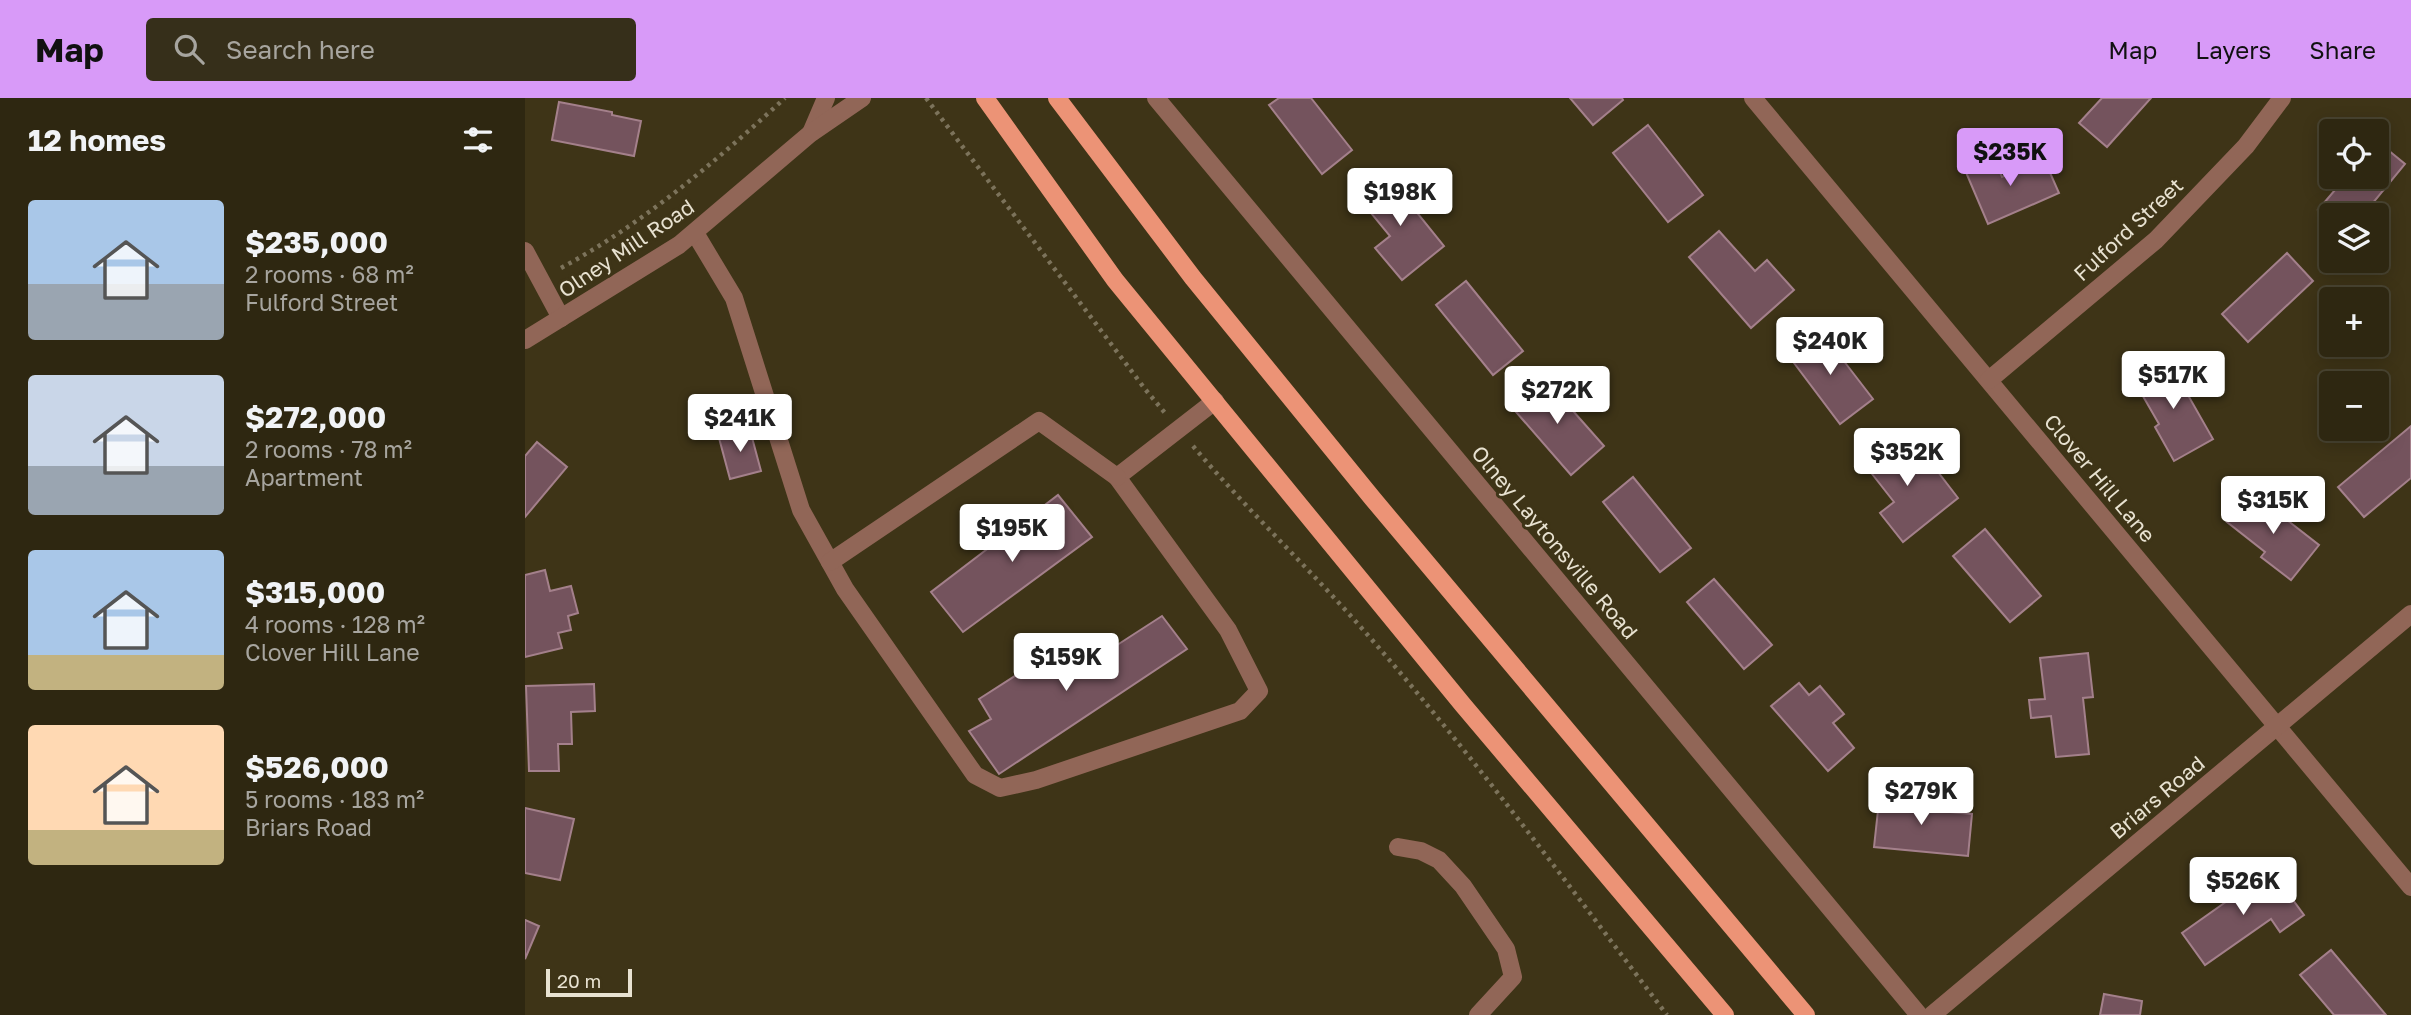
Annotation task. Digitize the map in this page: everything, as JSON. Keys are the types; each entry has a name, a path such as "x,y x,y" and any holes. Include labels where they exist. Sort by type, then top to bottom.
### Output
{"main road":[{"path":"985,98 1115,280 1463,705 1725,1015"},
{"path":"1057,98 1185,267 1373,499 1806,1015"}],"street":[{"name":"Olney Mill Road","path":"811,133 826,98"},
{"name":"Olney Mill Road","path":"525,340 679,245 811,133 862,98"},
{"name":"Olney Laytonsville Road","path":"1156,98 1919,1015"},
{"name":"Clover Hill Lane","path":"1753,98 2411,887"},
{"name":"Fulford Street","path":"1989,380 2156,240 2246,146 2282,98"},
{"path":"695,233 734,298 801,510 845,590 975,775 1000,788 1036,780 1240,711 1259,691 1228,630 1117,477 1038,421 830,562"},
{"path":"525,251 561,318"},
{"path":"1117,477 1215,401"},
{"name":"Briars Road","path":"1932,1015 2411,614"},
{"path":"1398,847 1421,851 1439,860 1463,886 1506,949 1513,977 1478,1015"}],"path":[{"path":"540,278 598,248 661,205 785,98"},
{"path":"926,98 1145,390 1221,479 1365,632 1546,855 1667,1015"}],"building":[{"path":"1279,98 1311,98 1352,150 1322,174 1269,105"},
{"path":"1570,98 1622,98 1623,100 1593,125"},
{"path":"2102,98 2151,98 2107,147 2079,123"},
{"path":"559,102 612,112 612,115 641,121 634,156 552,140"},
{"path":"1648,125 1703,195 1668,222 1613,153"},
{"path":"2389,151 2405,164 2389,183"},
{"path":"1994,158 2002,177 2044,159 2059,193 1988,224 1965,170"},
{"path":"1385,173 1444,246 1402,280 1375,248 1390,236 1357,196"},
{"path":"2336,189 2384,189 2373,203 2324,203"},
{"path":"1719,231 1755,271 1767,260 1794,290 1751,328 1689,257"},
{"path":"2287,253 2313,281 2248,342 2222,314"},
{"path":"1466,281 1523,351 1493,375 1436,305"},
{"path":"1820,330 1873,399 1840,424 1788,355"},
{"path":"2168,360 2213,439 2174,461 2155,427 2159,424 2133,379"},
{"path":"1543,377 1604,446 1571,475 1510,405"},
{"path":"2411,426 2411,478 2364,517 2338,487"},
{"path":"750,430 761,471 730,479 719,438"},
{"path":"1887,433 1918,473 1931,463 1958,498 1903,542 1880,513 1894,502 1858,456"},
{"path":"537,442 567,467 525,517 525,456"},
{"path":"1633,477 1691,548 1660,572 1603,502"},
{"path":"2251,492 2319,545 2291,580 2261,557 2265,552 2227,522"},
{"path":"1058,495 1092,537 963,632 931,592"},
{"path":"1985,529 2041,596 2010,622 1953,556"},
{"path":"545,570 550,591 571,586 578,613 568,616 571,630 558,633 562,648 525,657 525,575"},
{"path":"1714,579 1772,645 1744,669 1687,602"},
{"path":"1162,616 1187,649 999,774 969,731 991,719 979,699 1060,647 1080,669"},
{"path":"2088,653 2093,697 2083,698 2089,754 2056,757 2051,716 2031,718 2029,700 2045,699 2040,658"},
{"path":"1799,683 1809,695 1820,686 1844,714 1833,723 1854,748 1828,771 1771,706"},
{"path":"594,684 595,711 571,712 572,744 558,744 559,771 529,771 526,686"},
{"path":"1893,788 1919,790 1917,809 1972,814 1968,856 1874,847 1879,801 1891,802"},
{"path":"525,808 574,819 560,880 525,873"},
{"path":"2271,870 2304,915 2280,932 2271,919 2205,965 2182,933"},
{"path":"525,920 539,926 525,959"},
{"path":"2331,950 2386,1015 2334,1015 2300,975"},
{"path":"2104,994 2142,1001 2140,1015 2100,1015"}]}
